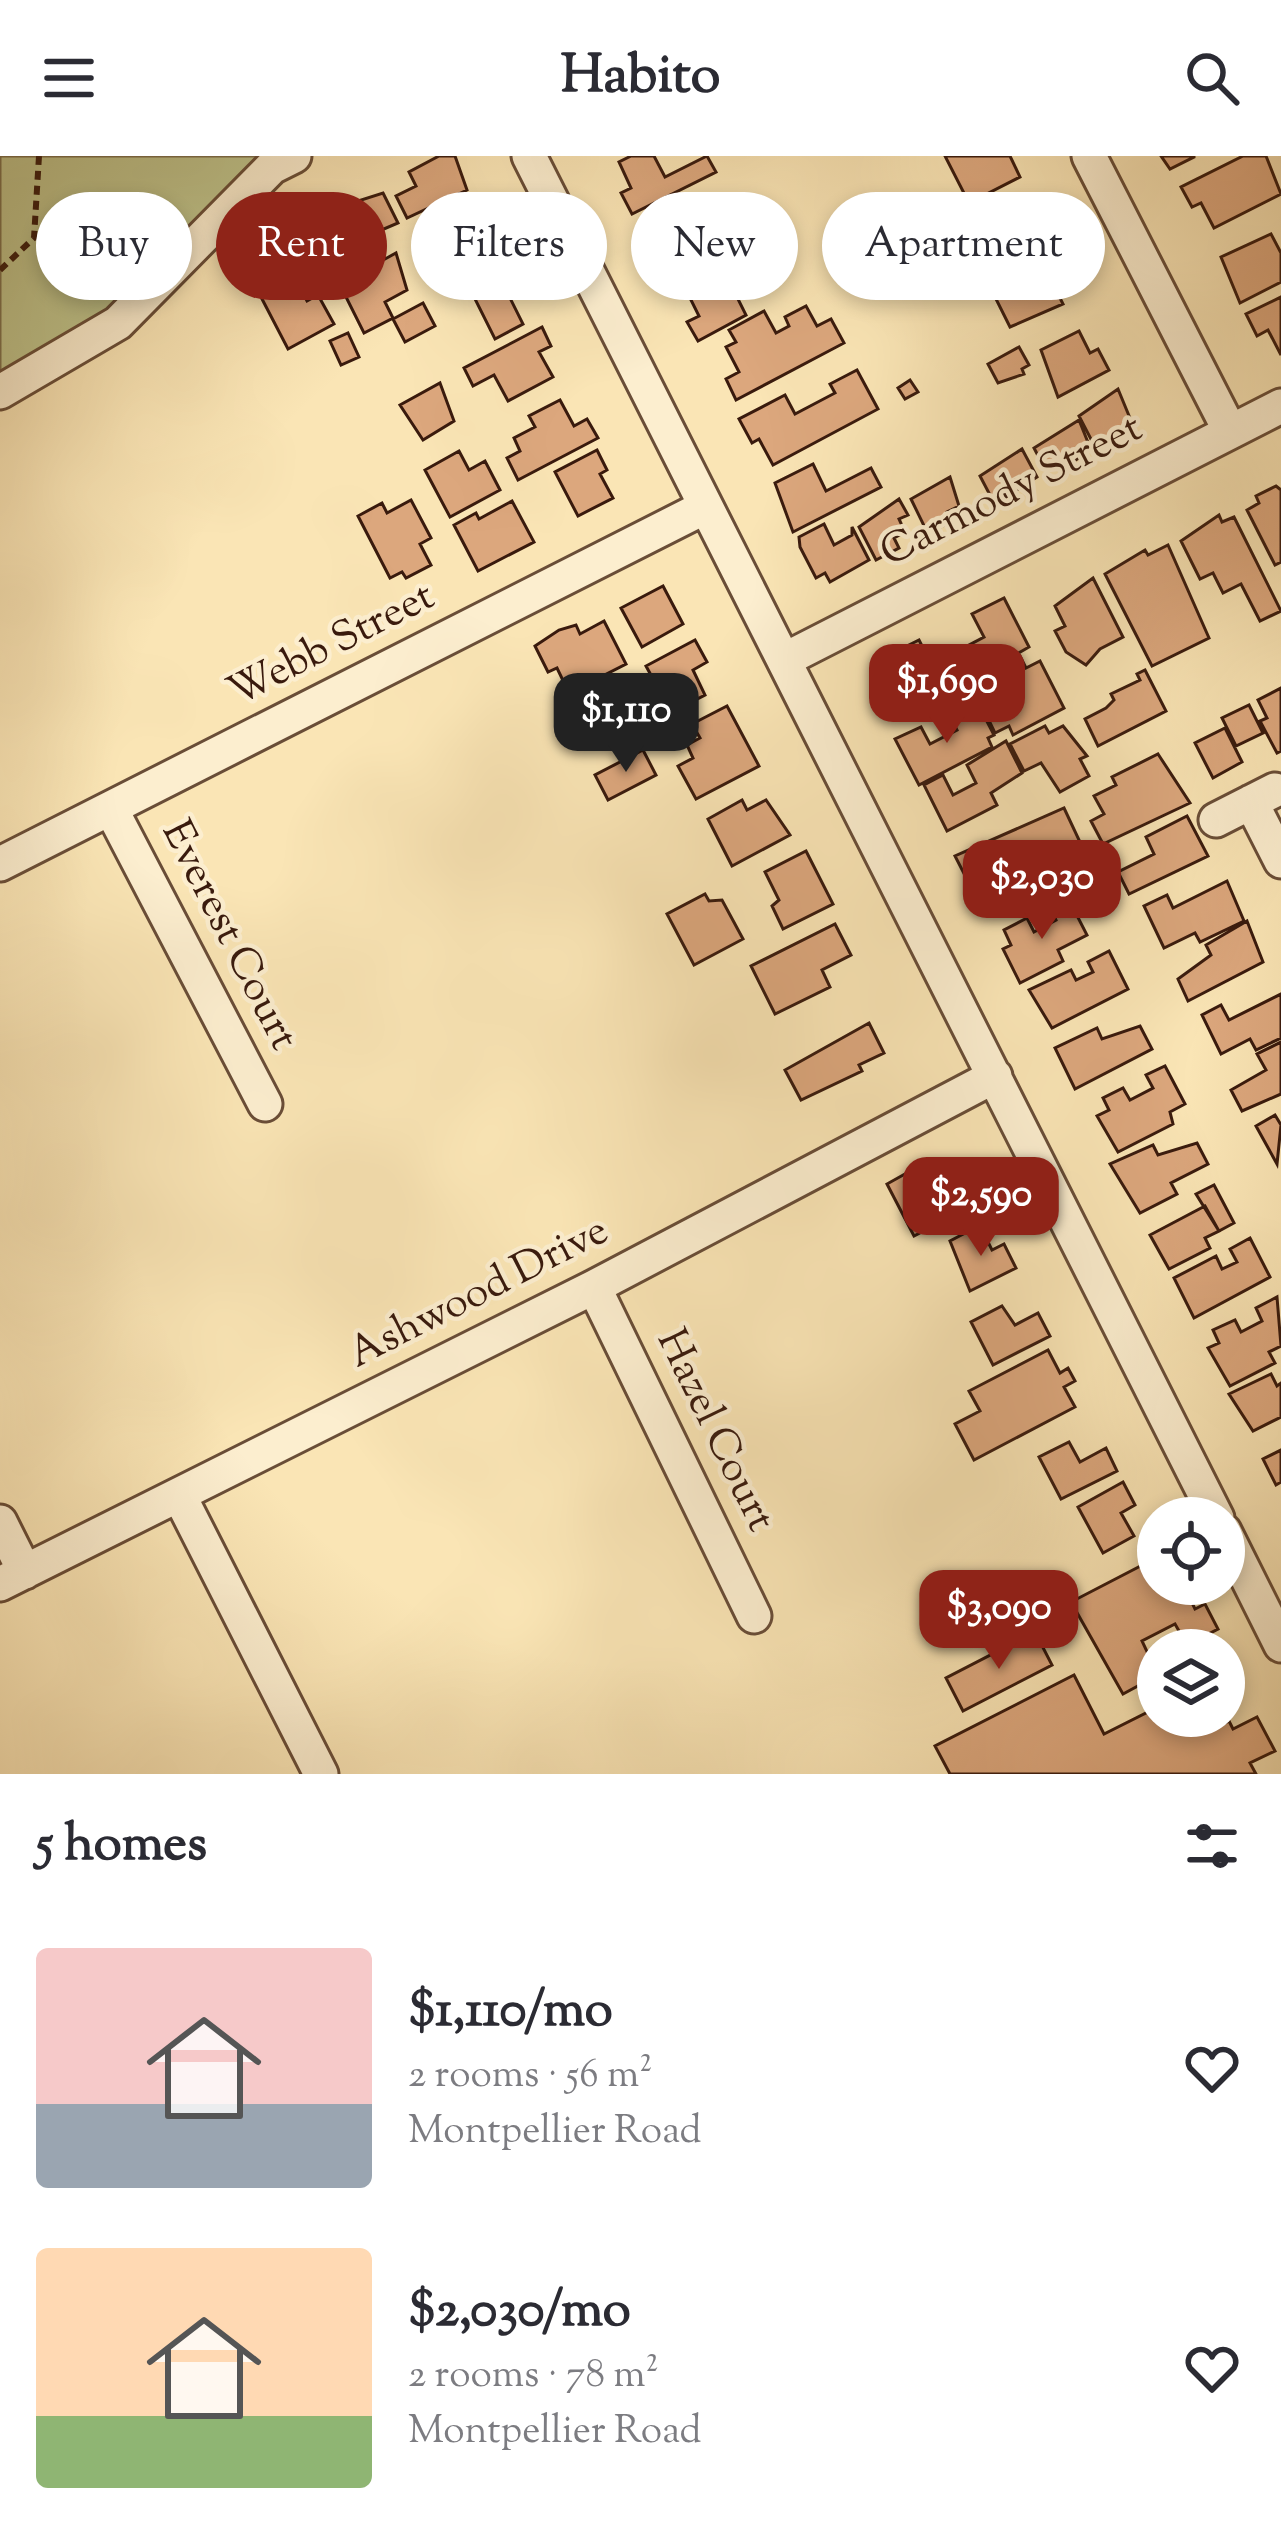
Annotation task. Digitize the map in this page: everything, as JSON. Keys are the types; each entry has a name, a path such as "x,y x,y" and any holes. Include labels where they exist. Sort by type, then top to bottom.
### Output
{"street":[{"path":"0,392 118,322 272,167 295,156"},
{"path":"529,156 1206,1497"},
{"path":"1089,156 1230,431"},
{"name":"Carmody Street","path":"784,660 1281,406"},
{"name":"Webb Street","path":"0,864 704,506"},
{"path":"1216,820 1263,796 1281,861"},
{"name":"Everest Court","path":"112,809 265,1104"},
{"name":"Ashwood Drive","path":"13,1578 594,1287 995,1076"},
{"name":"Hazel Court","path":"594,1287 754,1616"},
{"path":"179,1495 321,1774"},
{"path":"0,1522 13,1578"},
{"path":"1245,1571 1280,1638"}],"path":[{"path":"0,270 34,238 39,156"}],"green space":[{"path":"0,156 262,156 229,192 216,192 216,207 192,233 192,192 36,192 36,300 131,300 0,380"}],"building":[{"path":"439,156 455,156 467,190 411,192 411,216 407,218 396,196 416,186 409,172"},
{"path":"631,156 654,156 665,177 707,156 716,172 676,192 631,192 631,212 621,193 631,188 619,162"},
{"path":"945,156 1010,156 1020,177 991,192 963,192"},
{"path":"1161,156 1194,156 1194,157 1170,169"},
{"path":"1243,156 1266,156 1281,194 1214,228 1201,203 1192,207 1181,187"},
{"path":"387,201 398,223 387,228"},
{"path":"1271,234 1281,253 1281,282 1240,303 1221,257"},
{"path":"396,253 407,290 385,302 393,318 364,333 348,300 387,300 387,258"},
{"path":"1281,297 1281,355 1268,330 1257,336 1246,314"},
{"path":"263,300 321,300 334,324 288,349"},
{"path":"476,300 511,300 523,324 495,339"},
{"path":"691,300 738,300 746,315 698,341 687,322 699,316"},
{"path":"996,300 1061,300 1063,304 1010,327"},
{"path":"423,303 435,326 405,342 393,319"},
{"path":"806,306 817,326 831,319 844,343 736,400 726,379 739,372 726,347 736,342 729,330 764,311 776,333 789,326 785,317"},
{"path":"542,327 551,346 539,352 553,377 508,401 494,375 473,386 464,368"},
{"path":"1079,331 1090,353 1098,349 1109,370 1058,397 1041,350"},
{"path":"348,333 359,357 341,365 330,341"},
{"path":"1019,347 1029,365 1022,369 1024,374 998,383 988,364"},
{"path":"857,370 878,409 773,465 759,439 752,443 739,419 785,395 795,414 835,393 830,384"},
{"path":"910,380 918,392 905,399 898,388"},
{"path":"440,383 454,421 423,440 400,405"},
{"path":"1118,389 1134,428 1094,445 1079,416"},
{"path":"560,400 574,426 587,419 598,438 518,480 507,458 520,451 514,438 535,427 529,416"},
{"path":"1079,420 1091,450 1062,469 1059,462 1045,469 1034,448"},
{"path":"1022,449 1037,477 1006,497 1003,491 991,497 980,476"},
{"path":"597,450 607,470 600,474 613,498 578,516 555,472"},
{"path":"459,451 469,470 485,461 500,490 450,517 425,470"},
{"path":"813,464 826,491 871,468 881,487 793,532 775,483"},
{"path":"950,477 959,506 947,512 952,521 928,534 911,499"},
{"path":"1276,486 1281,490 1281,562 1275,565 1247,510 1259,503 1256,496"},
{"path":"899,499 908,515 899,519 905,532 894,538 899,548 876,560 859,527"},
{"path":"411,500 431,538 420,544 431,565 406,578 402,572 390,578 358,516 382,503 387,513"},
{"path":"512,501 534,542 478,571 454,525 476,513 479,519"},
{"path":"1219,515 1222,522 1234,517 1281,611 1260,621 1241,584 1223,593 1213,573 1200,579 1181,541"},
{"path":"824,524 834,545 852,535 852,527 869,560 830,582 825,573 816,578 800,547 799,537"},
{"path":"1168,545 1209,638 1152,666 1105,574 1145,550 1148,555"},
{"path":"1093,578 1123,637 1100,649 1086,665 1066,652 1055,631 1065,626 1055,606"},
{"path":"663,586 683,624 642,647 621,608"},
{"path":"1004,598 1029,647 952,692 937,662 984,637 972,614"},
{"path":"604,621 626,664 569,693 557,668 548,672 535,646 559,630 576,625 580,634"},
{"path":"695,640 707,662 693,670 705,695 660,718 652,702 663,697 646,666"},
{"path":"919,640 945,692 897,716 880,684 888,680 882,669 902,659 899,650"},
{"path":"1020,656 1026,668 1040,661 1064,708 1013,735 1009,726 995,733 980,702 1008,688 998,668"},
{"path":"1145,670 1166,711 1098,746 1085,719 1106,708 1114,700 1111,694 1140,680 1137,674"},
{"path":"1281,688 1281,751 1277,753 1260,721 1267,718 1258,700"},
{"path":"978,704 994,735 988,738 992,747 919,785 895,739 921,727 930,744 957,730 951,718"},
{"path":"1249,705 1263,733 1236,746 1222,718"},
{"path":"727,706 759,766 696,799 678,766 693,758 687,745 700,738 692,724"},
{"path":"1045,726 1049,733 1063,726 1087,756 1080,759 1089,776 1060,792 1041,763 1024,771 1010,744"},
{"path":"1225,728 1242,762 1213,778 1195,743"},
{"path":"1006,741 1022,773 991,793 997,805 947,831 924,785 943,775 953,795 976,783 967,765"},
{"path":"643,750 656,775 608,800 595,775"},
{"path":"1158,754 1190,803 1103,844 1091,821 1104,814 1094,796 1116,785 1112,777"},
{"path":"742,800 747,810 766,800 790,835 732,866 708,819"},
{"path":"1064,808 1080,842 1067,849 1074,862 997,905 989,888 975,895 955,856"},
{"path":"1187,816 1208,856 1129,894 1118,872 1154,854 1146,837"},
{"path":"806,851 833,904 783,929 772,906 779,900 765,872"},
{"path":"1227,881 1244,921 1200,942 1195,933 1164,948 1144,906 1167,895 1173,908"},
{"path":"705,894 709,901 722,900 743,939 694,965 667,914"},
{"path":"1068,898 1087,935 1058,950 1063,961 1020,983 1003,949 1011,945 1004,930 1027,918 1034,932 1056,920 1050,907"},
{"path":"1247,921 1263,962 1188,1001 1178,979 1211,955 1206,945"},
{"path":"835,924 851,955 822,970 830,987 775,1014 751,966"},
{"path":"1109,951 1128,989 1052,1028 1029,990 1071,970 1076,980 1093,972 1088,962"},
{"path":"1281,994 1281,1038 1256,1050 1250,1039 1221,1054 1202,1015 1221,1005 1229,1020"},
{"path":"869,1023 884,1053 859,1065 862,1071 801,1100 785,1070"},
{"path":"1140,1026 1152,1049 1075,1089 1055,1048 1097,1028 1102,1039"},
{"path":"1281,1042 1281,1094 1242,1111 1231,1090 1266,1070 1257,1054"},
{"path":"1165,1066 1185,1104 1170,1112 1173,1124 1118,1152 1097,1116 1109,1110 1103,1098 1123,1088 1130,1100 1153,1088 1146,1075"},
{"path":"1275,1115 1281,1125 1277,1164 1256,1126"},
{"path":"1197,1143 1208,1164 1171,1183 1177,1194 1140,1213 1110,1164 1153,1145 1158,1155"},
{"path":"952,1173 970,1207 914,1236 887,1184 905,1174 910,1182 924,1175 929,1186"},
{"path":"1214,1185 1234,1223 1219,1231 1196,1194"},
{"path":"1205,1206 1219,1231 1205,1238 1210,1248 1169,1269 1150,1235"},
{"path":"973,1229 976,1235 983,1232 992,1250 1004,1244 1016,1268 970,1291 950,1241"},
{"path":"1250,1238 1270,1277 1194,1318 1174,1278 1216,1256 1222,1269 1237,1262 1230,1249"},
{"path":"1277,1297 1281,1346 1269,1352 1275,1363 1230,1386 1208,1348 1219,1343 1213,1330 1235,1320 1241,1332 1262,1321 1256,1308"},
{"path":"1002,1306 1015,1325 1038,1313 1050,1336 993,1365 971,1322"},
{"path":"1048,1350 1060,1373 1068,1368 1075,1381 1064,1387 1075,1407 974,1460 955,1424 980,1411 969,1391"},
{"path":"1271,1374 1277,1386 1281,1383 1281,1417 1253,1431 1229,1394"},
{"path":"1069,1442 1080,1462 1106,1448 1117,1471 1061,1499 1039,1457"},
{"path":"1281,1450 1281,1482 1276,1485 1263,1459"},
{"path":"1123,1482 1135,1505 1121,1513 1134,1536 1103,1553 1078,1507"},
{"path":"1137,1568 1137,1605 1193,1605 1195,1609 1206,1605 1218,1629 1178,1629 1175,1624 1165,1629 1137,1629 1137,1686 1123,1694 1071,1602"},
{"path":"1035,1632 1052,1665 963,1711 946,1678"},
{"path":"1074,1675 1104,1734 1137,1718 1137,1737 1245,1737 1245,1723 1257,1717 1275,1751 1250,1763 1256,1774 950,1774 935,1746"}]}
